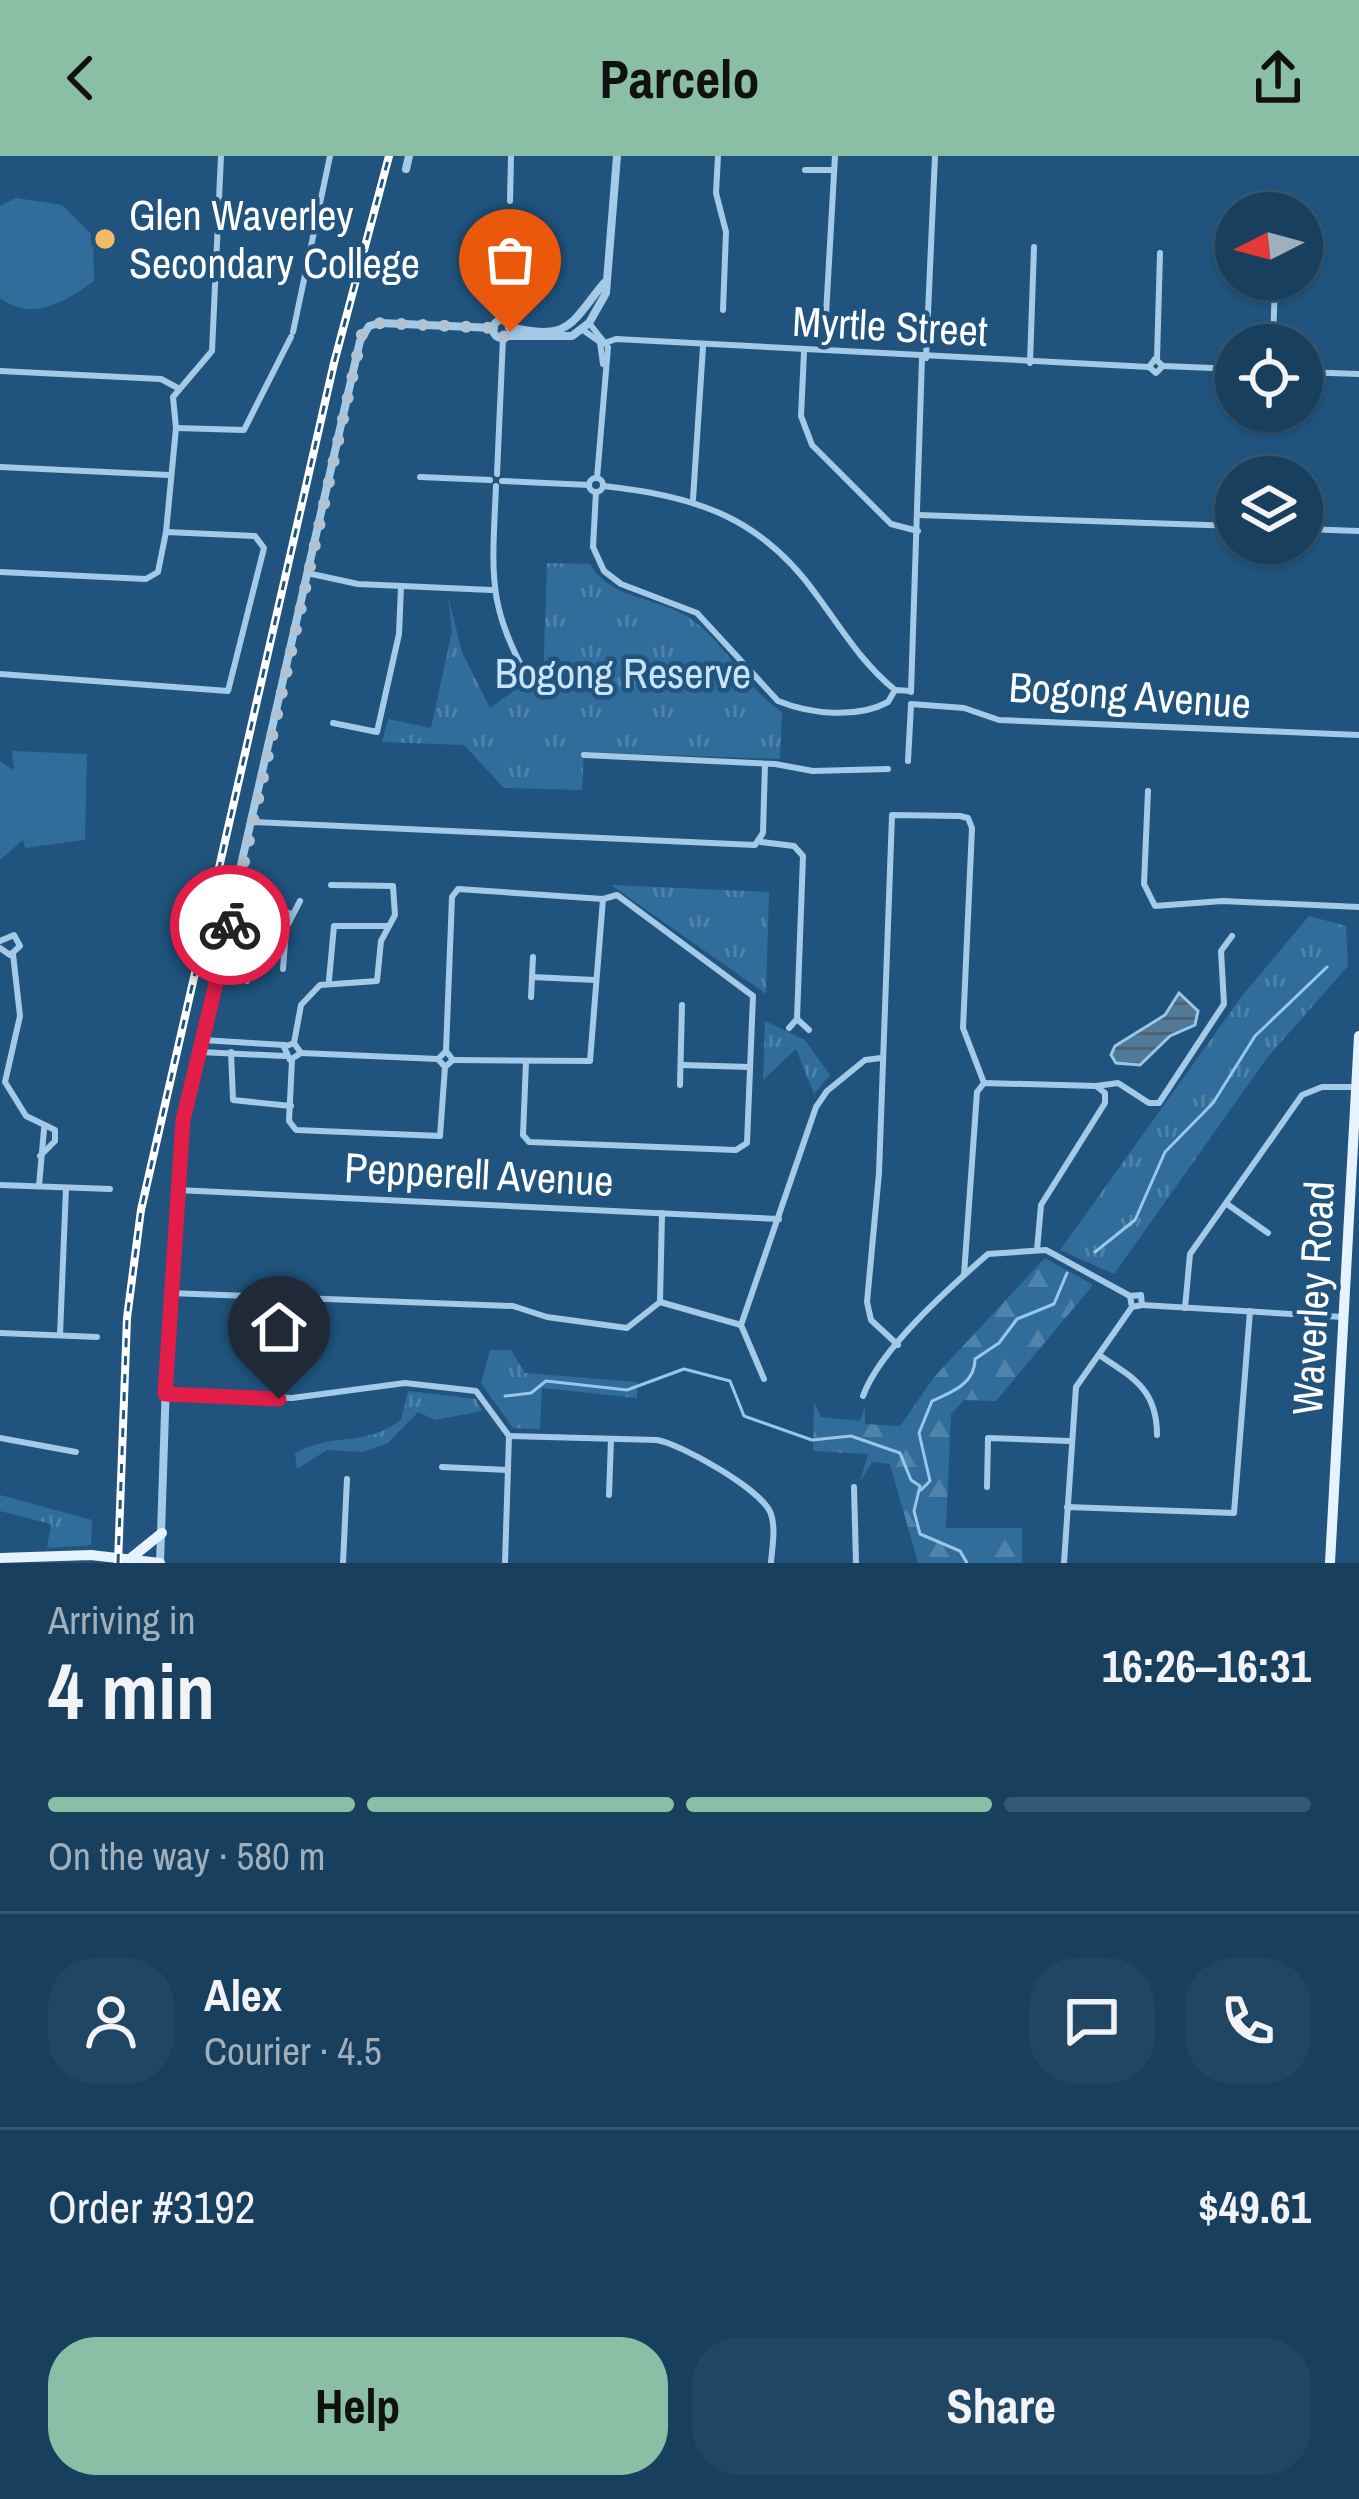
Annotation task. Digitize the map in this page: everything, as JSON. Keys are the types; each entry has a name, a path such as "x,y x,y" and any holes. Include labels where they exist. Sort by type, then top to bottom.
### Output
{"main road":[{"name":"Waverley Road","path":"1330,1563 1359,1036"},
{"path":"131,1558 162,1533"},
{"path":"0,1558 71,1563"},
{"path":"54,1561 131,1558 160,1563"}],"street":[{"path":"0,572 146,579 158,572 166,532 176,387 207,362 212,351 221,156"},
{"path":"176,428 244,430 292,334 329,156"},
{"path":"406,170 409,156"},
{"path":"510,201 512,156"},
{"path":"160,1563 169,1293 183,1120 360,341 369,326 494,328 558,338 586,326 606,293 617,156"},
{"path":"718,156 716,193 727,232 723,310"},
{"path":"826,315 835,156"},
{"path":"908,761 935,156"},
{"path":"805,170 835,170"},
{"path":"218,223 313,226"},
{"path":"1030,363 1034,248"},
{"path":"1160,253 1160,363 1215,367"},
{"path":"507,254 491,590 505,637 535,691"},
{"path":"506,330 560,331 587,311 605,282"},
{"path":"586,326 605,346 593,547 604,571 621,584 697,613 778,701 795,708 860,712 888,702 895,690"},
{"name":"Myrtle Street","path":"605,346 629,342 1030,363 1148,367 1160,363"},
{"path":"692,499 703,347"},
{"path":"804,352 800,416 812,445 891,524 918,531"},
{"path":"0,371 161,379 176,387"},
{"path":"1323,373 1359,374"},
{"path":"0,467 169,476"},
{"path":"420,477 692,499 751,529 786,556 860,657 895,690 911,691"},
{"path":"918,515 1215,525"},
{"path":"1323,530 1359,531"},
{"path":"0,674 228,691 263,542 255,536 166,532"},
{"path":"307,573 401,587 491,590"},
{"path":"333,723 377,732 399,634 401,587"},
{"name":"Bogong Avenue","path":"911,704 964,707 999,720 1359,738"},
{"path":"584,755 765,764 813,771 888,769"},
{"path":"761,842 765,764"},
{"path":"1148,791 1144,884 1155,906 1222,901 1359,907"},
{"path":"898,1345 871,1320 867,1302 892,814 968,818 971,878 963,1028 984,1084"},
{"path":"253,822 794,846 803,856 797,1019 789,1028"},
{"path":"329,980 377,981 388,926 395,915 393,886 331,885"},
{"path":"453,1060 446,1051 455,890 622,898 751,991 747,1143 736,1150 529,1142 523,1136 526,1062"},
{"path":"388,926 334,926 329,980 301,1005 290,1044 289,1126 296,1130 440,1136 445,1067 453,1060 590,1061 603,899"},
{"path":"283,969 280,954 292,914 301,902"},
{"path":"270,907 292,914"},
{"path":"228,932 280,954"},
{"path":"13,954 0,941 10,934 18,940 13,954 20,1016 2,1076 14,1103 57,1135 40,1156"},
{"path":"964,1275 977,1092 984,1084 1118,1083 1148,1103 1159,1103 1211,1030 1213,1013 1224,1004 1221,951 1232,936"},
{"path":"247,981 260,945"},
{"path":"531,997 532,957"},
{"path":"532,977 595,980"},
{"path":"680,1085 682,1005"},
{"path":"797,1019 809,1030"},
{"path":"202,1040 290,1044 301,1053"},
{"path":"437,1059 446,1051"},
{"path":"200,1052 437,1059 445,1067"},
{"path":"231,1052 233,1100 291,1106"},
{"path":"764,1379 741,1325 824,1095 865,1060 882,1058"},
{"path":"680,1065 750,1067"},
{"path":"1037,1250 1041,1205 1106,1103 1105,1093 1096,1086"},
{"path":"1185,1308 1190,1254 1302,1095 1322,1087 1357,1088"},
{"path":"39,1186 44,1129"},
{"path":"0,1185 110,1189"},
{"path":"60,1335 66,1188"},
{"name":"Pepperell Avenue","path":"176,1190 779,1219"},
{"path":"1226,1203 1268,1233"},
{"path":"169,1293 513,1306 616,1329 636,1324 660,1302 662,1213"},
{"path":"863,1396 869,1379 898,1345 988,1254 1037,1250 1130,1296 1141,1295 1142,1305"},
{"path":"1064,1563 1076,1387 1132,1307 1130,1296"},
{"path":"660,1302 741,1325"},
{"path":"1132,1307 1346,1318"},
{"path":"1066,1507 1234,1513 1250,1311"},
{"path":"0,1333 97,1337"},
{"path":"1100,1355 1148,1388 1157,1412 1157,1435"},
{"path":"165,1394 279,1399 418,1383 476,1391 509,1436 505,1563"},
{"path":"509,1436 669,1442 756,1494 771,1515 771,1563"},
{"path":"0,1438 76,1452"},
{"path":"987,1486 988,1438 1069,1441"},
{"path":"609,1496 611,1439"},
{"path":"442,1467 508,1470"},
{"path":"343,1563 347,1479"},
{"path":"854,1487 856,1563"}],"green space":[{"path":"16,198 62,205 93,236 94,281 61,302 37,309 0,298 0,206"},
{"name":"Bogong Reserve","path":"547,563 590,564 610,585 675,610 702,627 756,690 782,712 780,759 584,752 582,790 504,788 464,745 382,742 388,719 431,728 452,631 448,596 462,652 490,708 537,674 543,682"},
{"path":"12,751 87,754 85,840 25,848 23,840 0,860 0,761 14,770"},
{"path":"611,885 769,892 766,994"},
{"path":"1309,916 1346,926 1348,966 1267,1058 1114,1274 1060,1250 1242,996"},
{"path":"765,1021 805,1040 830,1075 814,1094 796,1049 763,1080"},
{"path":"1045,1258 1093,1285 996,1401 964,1400 951,1414 946,1528 1022,1528 1022,1563 918,1563 890,1464 872,1462 860,1482 868,1454 813,1451 814,1402 821,1417 860,1421 865,1406 865,1424 900,1426 935,1376"},
{"path":"490,1350 511,1350 525,1373 637,1382 637,1398 542,1388 540,1429 513,1428 481,1383"},
{"path":"408,1391 476,1399 482,1411 435,1420 418,1412 388,1443 363,1452 327,1450 297,1469 295,1453 325,1442 374,1434 401,1420"},
{"path":"0,1495 92,1520 91,1545 47,1548 51,1524 0,1511"}],"shaded area":[{"path":"1179,993 1198,1011 1195,1025 1170,1036 1140,1065 1116,1063 1111,1055 1115,1046 1165,1015"}],"waterway":[{"path":"1095,1252 1135,1220 1165,1152 1213,1103 1255,1036 1327,967"},
{"path":"921,1490 930,1481 919,1433 932,1401 967,1380 975,1359 999,1343 1017,1319 1054,1304 1067,1273"},
{"path":"505,1396 531,1393 546,1381 627,1390 684,1369 730,1381 744,1416 812,1440 851,1436 900,1453 911,1480 920,1486 914,1511 920,1534 960,1551 967,1563"}],"railway":[{"path":"118,1563 127,1318 141,1210 334,363 389,156"}],"way so far":[{"path":"230,925 362,334 380,323 494,328 502,338 510,332"}],"place":[{"name":"Glen Waverley Secondary College","path":"105,239"}],"route":[{"path":"230,925 183,1120 165,1394 279,1399"}]}
